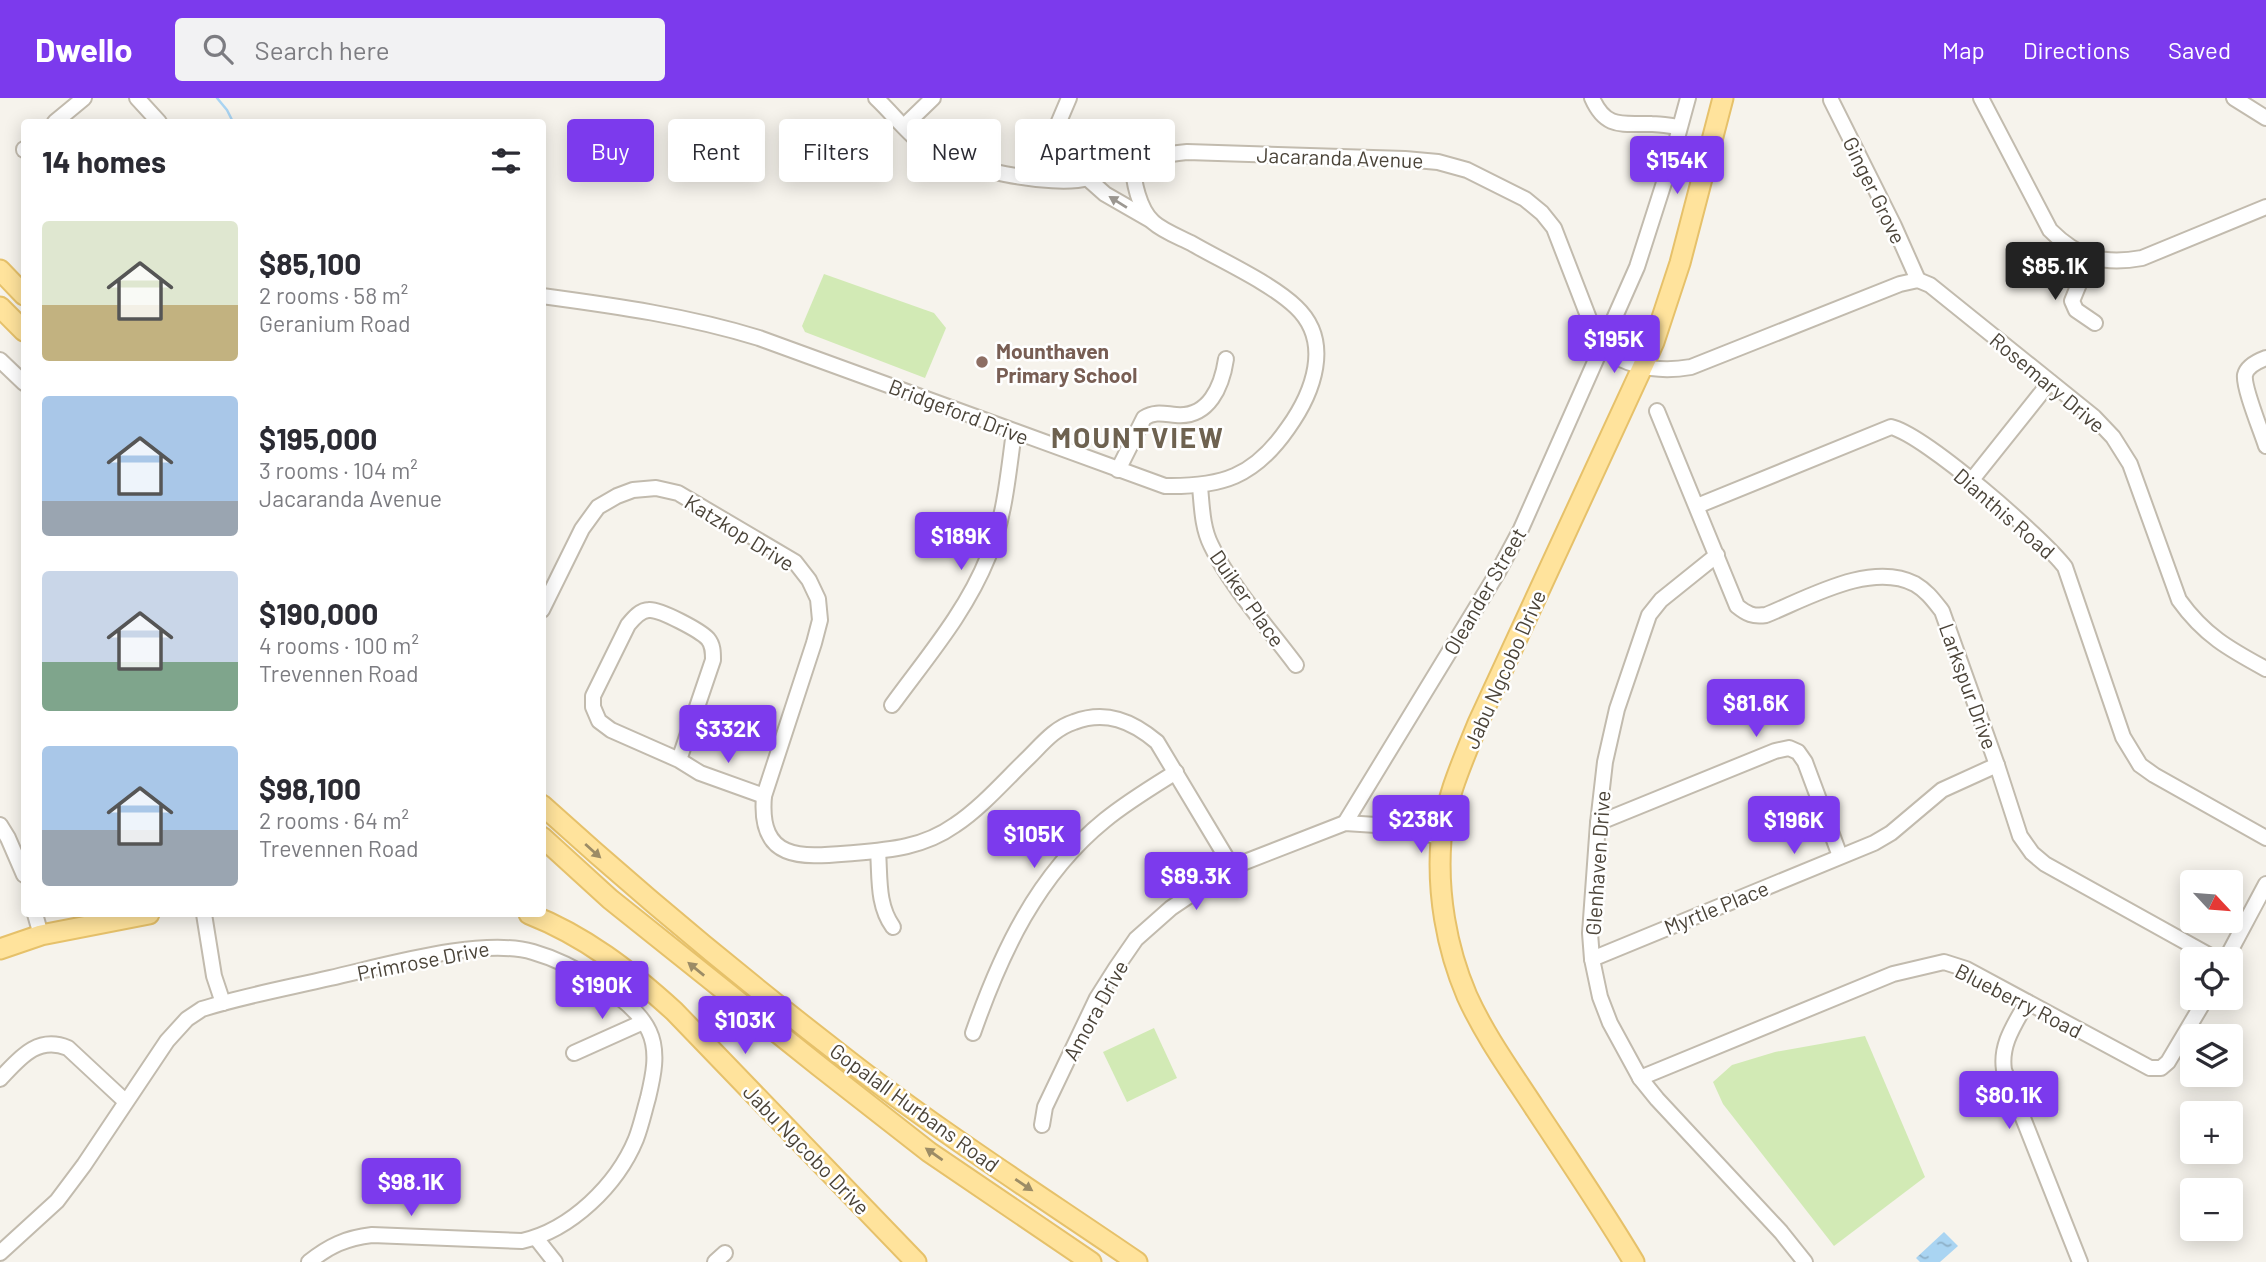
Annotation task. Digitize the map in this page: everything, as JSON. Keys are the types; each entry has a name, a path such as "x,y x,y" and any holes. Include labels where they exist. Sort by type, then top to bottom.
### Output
{"main road":[{"name":"Jabu Ngcobo Drive","path":"1634,1262 1492,1042 1468,996 1452,951 1444,914 1440,876 1441,837 1462,762 1478,723 1643,367 1664,314 1723,98"},
{"path":"0,270 21,292"},
{"path":"0,307 21,328"},
{"name":"Gopalall Hurbans Road","path":"546,809 629,883 837,1052 949,1134 1136,1262"},
{"name":"Gopalall Hurbans Road","path":"546,841 610,899 929,1152 1091,1262"},
{"path":"0,949 41,934 133,917"},
{"name":"Jabu Ngcobo Drive","path":"536,917 559,926 596,948 641,981 674,1011 916,1262"}],"street":[{"path":"59,119 84,98"},
{"path":"137,98 156,119"},
{"name":"Jacaranda Avenue","path":"876,98 915,139 942,157 969,166 1013,174"},
{"path":"904,126 933,98"},
{"path":"1060,119 1069,98"},
{"path":"1592,98 1605,118 1622,126 1651,124 1679,127"},
{"name":"Oleander Street","path":"1345,823 1498,572 1521,529 1637,267 1688,98"},
{"path":"1981,98 2050,230 2066,246 2083,255 2120,262 2142,258 2266,207"},
{"path":"2234,98 2266,118"},
{"name":"Ginger Grove","path":"1831,100 1918,280"},
{"name":"Jacaranda Avenue","path":"1175,153 1405,159 1438,162 1467,170 1525,199 1542,213 1554,228 1602,348"},
{"name":"Bridgeford Drive","path":"546,297 637,309 711,323 759,338 1165,486 1200,486 1237,476 1274,449 1299,414 1311,388 1317,365 1315,344 1308,323 1296,307 1268,287 1105,194 1092,182"},
{"path":"1134,182 1139,198 1153,222"},
{"path":"2075,251 2079,284 2072,301 2076,310 2095,323"},
{"path":"1602,348 1615,357 1643,367 1670,371 1691,367 1900,284 1918,280"},
{"name":"Rosemary Drive","path":"1918,280 1942,294 2094,417 2113,437 2130,464 2179,600 2211,637 2266,669"},
{"path":"2266,358 2250,367 2245,375 2266,446"},
{"path":"1118,470 1144,418 1156,413 1185,416 1208,404 1224,375 1226,359"},
{"path":"0,360 21,380"},
{"path":"1971,481 2050,382"},
{"name":"Larkspur Drive","path":"1657,411 1737,606 1756,617 1766,615 1848,582 1874,576 1897,578 1915,584 1927,592 1942,611 2020,836 2039,859 2195,947"},
{"name":"Dianthis Road","path":"1697,506 1891,427 1912,435 2053,551 2064,567 2123,737 2140,765 2266,838"},
{"path":"892,705 962,610 989,556 1003,508 1014,432"},
{"name":"Duiker Place","path":"1200,486 1203,523 1210,544 1230,577 1296,665"},
{"name":"Katzkop Drive","path":"546,602 582,529 598,507 634,490 656,488 678,493 795,562 809,580 818,599 820,620 764,796 765,828 785,850 796,855 813,856 878,851 928,841 955,825 1058,728 1098,716 1118,718 1140,728 1157,742 1233,867"},
{"name":"Glenhaven Drive","path":"1717,555 1661,600 1649,615 1617,709 1605,762 1598,823 1590,933 1592,959 1600,997 1610,1023 1640,1078 1781,1232 1805,1262"},
{"path":"679,760 713,660 712,647 707,638 699,633 661,613 648,610 635,616 628,625 593,696 593,708 599,721 611,730 679,760 700,773 764,796"},
{"path":"1598,823 1740,764 1789,748 1798,752 1805,762 1840,856"},
{"name":"Myrtle Place","path":"1592,959 1874,843 1891,833 1942,790 1997,765"},
{"path":"973,1033 1000,960 1018,923 1038,893 1081,842 1103,821 1176,772"},
{"name":"Amora Drive","path":"1042,1125 1045,1107 1097,998 1136,939 1171,908 1233,867 1345,823 1376,825 1441,837"},
{"path":"0,825 9,838 21,868"},
{"path":"878,851 881,902 893,927"},
{"path":"2232,947 2266,884"},
{"path":"36,917 41,934"},
{"path":"204,917 214,976 223,1003"},
{"name":"Primrose Drive","path":"0,1253 57,1201 167,1041 187,1018 202,1009 390,965 499,946 532,952 566,964 615,995 643,1021"},
{"name":"Blueberry Road","path":"1640,1078 1893,974 1944,962 1966,969 2150,1068 2161,1068 2175,1052 2199,1010"},
{"path":"2028,1002 2006,1042 2002,1058 2004,1070 2080,1262"},
{"path":"309,1262 337,1242 351,1237 372,1235 522,1241 536,1238 584,1209 606,1186 636,1140 654,1073 653,1046 643,1021 574,1053"},
{"path":"0,1079 23,1055 37,1047 56,1043 68,1048 125,1101"},
{"path":"536,1238 555,1262"}],"green space":[{"path":"824,274 934,313 946,328 925,378 805,332 802,326"},
{"path":"1154,1028 1177,1078 1127,1102 1103,1052"},
{"path":"1865,1036 1925,1177 1834,1246 1723,1104 1713,1082 1732,1065 1775,1052"}],"water":[{"path":"1944,1232 1958,1246 1940,1262 1920,1262 1916,1258"}],"waterway":[{"path":"217,98 232,119"}],"place":[{"name":"Mounthaven Primary School","path":"982,362"}],"district":[{"name":"MOUNTVIEW","path":"1138,437"}]}
